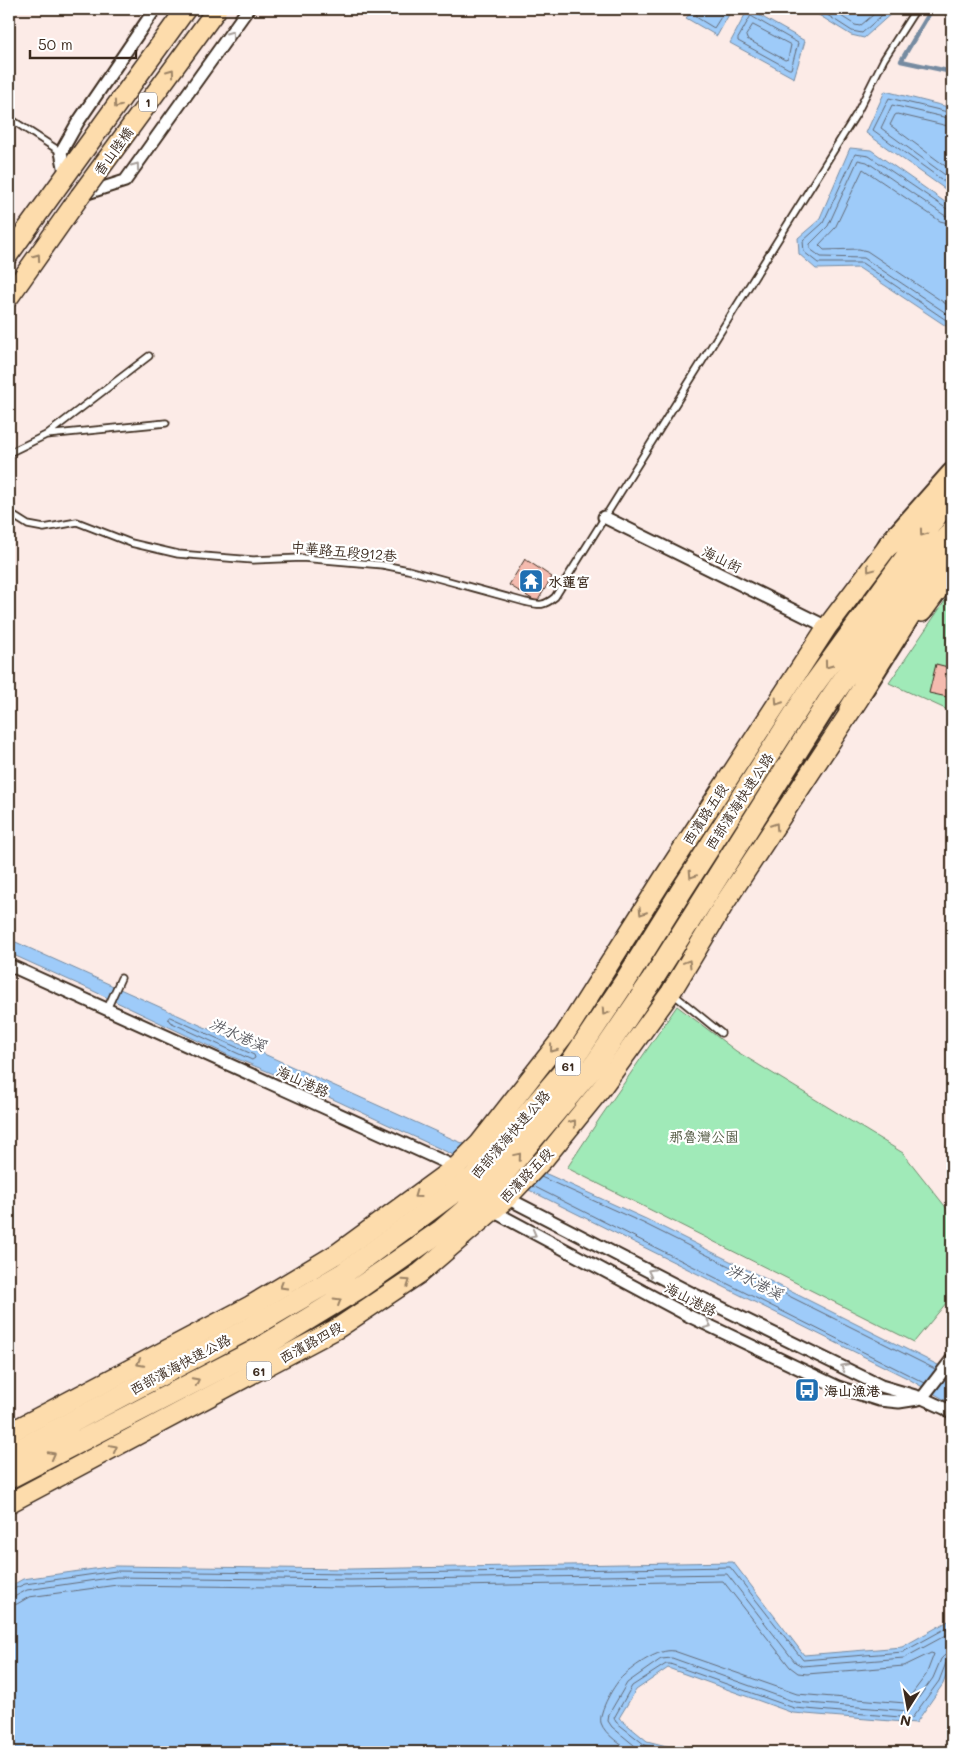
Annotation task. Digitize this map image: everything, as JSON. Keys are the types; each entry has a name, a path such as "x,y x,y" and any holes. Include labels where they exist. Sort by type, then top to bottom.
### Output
{"highway":[{"path":"888,545 952,474"},
{"name":"西部濱海快速公路","path":"9,1455 252,1327 344,1273 465,1172 570,1064 626,980 810,690 952,494"},
{"name":"西部濱海快速公路","path":"9,1478 262,1347 359,1288 442,1230 492,1199 594,1066 651,982 828,702 921,569 952,531"},
{"path":"850,710 952,548"}],"main road":[{"name":"香山陸橋","path":"66,177 186,9"},
{"name":"香山陸橋","path":"80,196 217,9"},
{"name":"1","path":"9,254 66,177"},
{"name":"1","path":"9,297 80,196"},
{"name":"西濱路五段","path":"465,1172 479,1144 565,1034 826,627 952,460"},
{"name":"西濱路五段","path":"492,1199 544,1159 600,1090 671,992 724,904 850,710 952,571"},
{"name":"61","path":"9,1433 258,1301 338,1253 465,1172"},
{"name":"西濱路四段","path":"9,1503 338,1328 420,1273 469,1232 492,1199"}],"street":[{"path":"66,177 61,152 78,122 155,9"},
{"path":"80,196 125,181 248,9"},
{"name":"海山街","path":"604,517 826,627"},
{"name":"海山港路","path":"9,965 465,1172 492,1199 679,1311 838,1387 879,1400 899,1402 922,1398"},
{"path":"465,1172 492,1199"},
{"name":"海山港路","path":"492,1199 881,1386 922,1398 946,1409 952,1414"},
{"path":"679,1311 691,1293"},
{"path":"922,1398 950,1362"}],"lane":[{"name":"中華路五段912巷","path":"9,513 28,525 44,528 76,522 132,543 178,554 253,560 302,558 383,565 525,602 544,605 555,597 857,113 884,59 916,9"},
{"path":"9,118 61,152"},
{"path":"9,453 46,435 148,356"},
{"path":"46,435 166,423"},
{"path":"107,1009 121,978"},
{"path":"671,992 721,1033"}],"green space":[{"path":"952,592 952,712 889,683"},
{"name":"那魯灣公園","path":"677,1006 736,1051 903,1153 952,1215 952,1296 914,1342 567,1168"}],"water":[{"path":"694,9 732,9 717,36 686,18"},
{"path":"748,9 805,41 794,78 730,43"},
{"path":"809,9 894,9 864,38 851,35"},
{"path":"885,91 952,108 952,194 866,133"},
{"path":"850,148 871,150 952,207 952,330 859,268 816,269 799,254 798,238 819,220"},
{"name":"汫水港溪","path":"9,939 457,1141 549,1175 646,1219 952,1372 952,1404 907,1378 529,1190 322,1094 228,1055 9,953"},
{"path":"733,1562 804,1655 902,1647 952,1619 952,1660 943,1684 916,1723 793,1713 668,1668 636,1690 619,1718 647,1741 690,1752 9,1752 9,1587 23,1579 115,1566 350,1569"}],"building":[{"name":"水蓮宮","path":"525,559 552,577 537,602 509,585"},
{"path":"936,664 952,668 952,677 945,675 945,677 952,679 952,698 929,693"}],"waterway":[{"path":"932,9 901,61 952,72"}],"place":[{"name":"水蓮宮","path":"531,581"},
{"name":"海山漁港","path":"807,1390"}]}
